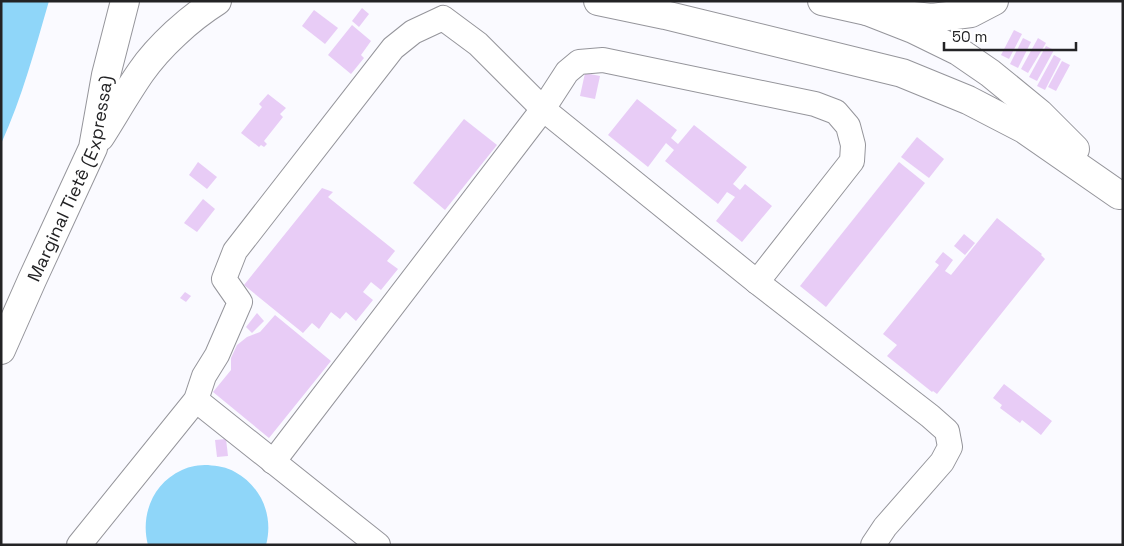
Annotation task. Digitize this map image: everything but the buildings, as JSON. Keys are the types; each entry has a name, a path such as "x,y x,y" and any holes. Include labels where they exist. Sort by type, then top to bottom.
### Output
{"main road":[{"name":"Marginal Tietê (Expressa)","path":"1,350 93,148 106,75 125,1"},
{"path":"93,148 142,71 164,44 203,9 217,1"},
{"path":"598,1 902,73 968,100 1024,129 1121,197"},
{"path":"830,3 867,11 932,18 971,13 994,1"},
{"path":"867,11 913,29 958,50 990,73 1039,112 1121,197"}],"lane":[{"path":"79,545 196,400 204,376 217,355 240,302 224,279 234,251 393,48 413,32 442,18 478,44 543,110 757,282 930,416 947,432 950,447 942,462 884,527 873,545"},
{"path":"274,462 543,110 566,72 579,62 603,60 815,104 836,112 848,126 854,145 852,161 757,282"},
{"path":"196,400 378,545"}],"water":[{"path":"1,1 49,1 22,91 1,144"},
{"path":"208,465 235,472 252,485 267,513 268,534 266,545 148,545 146,522 151,501 156,492 163,483 182,470"}]}
